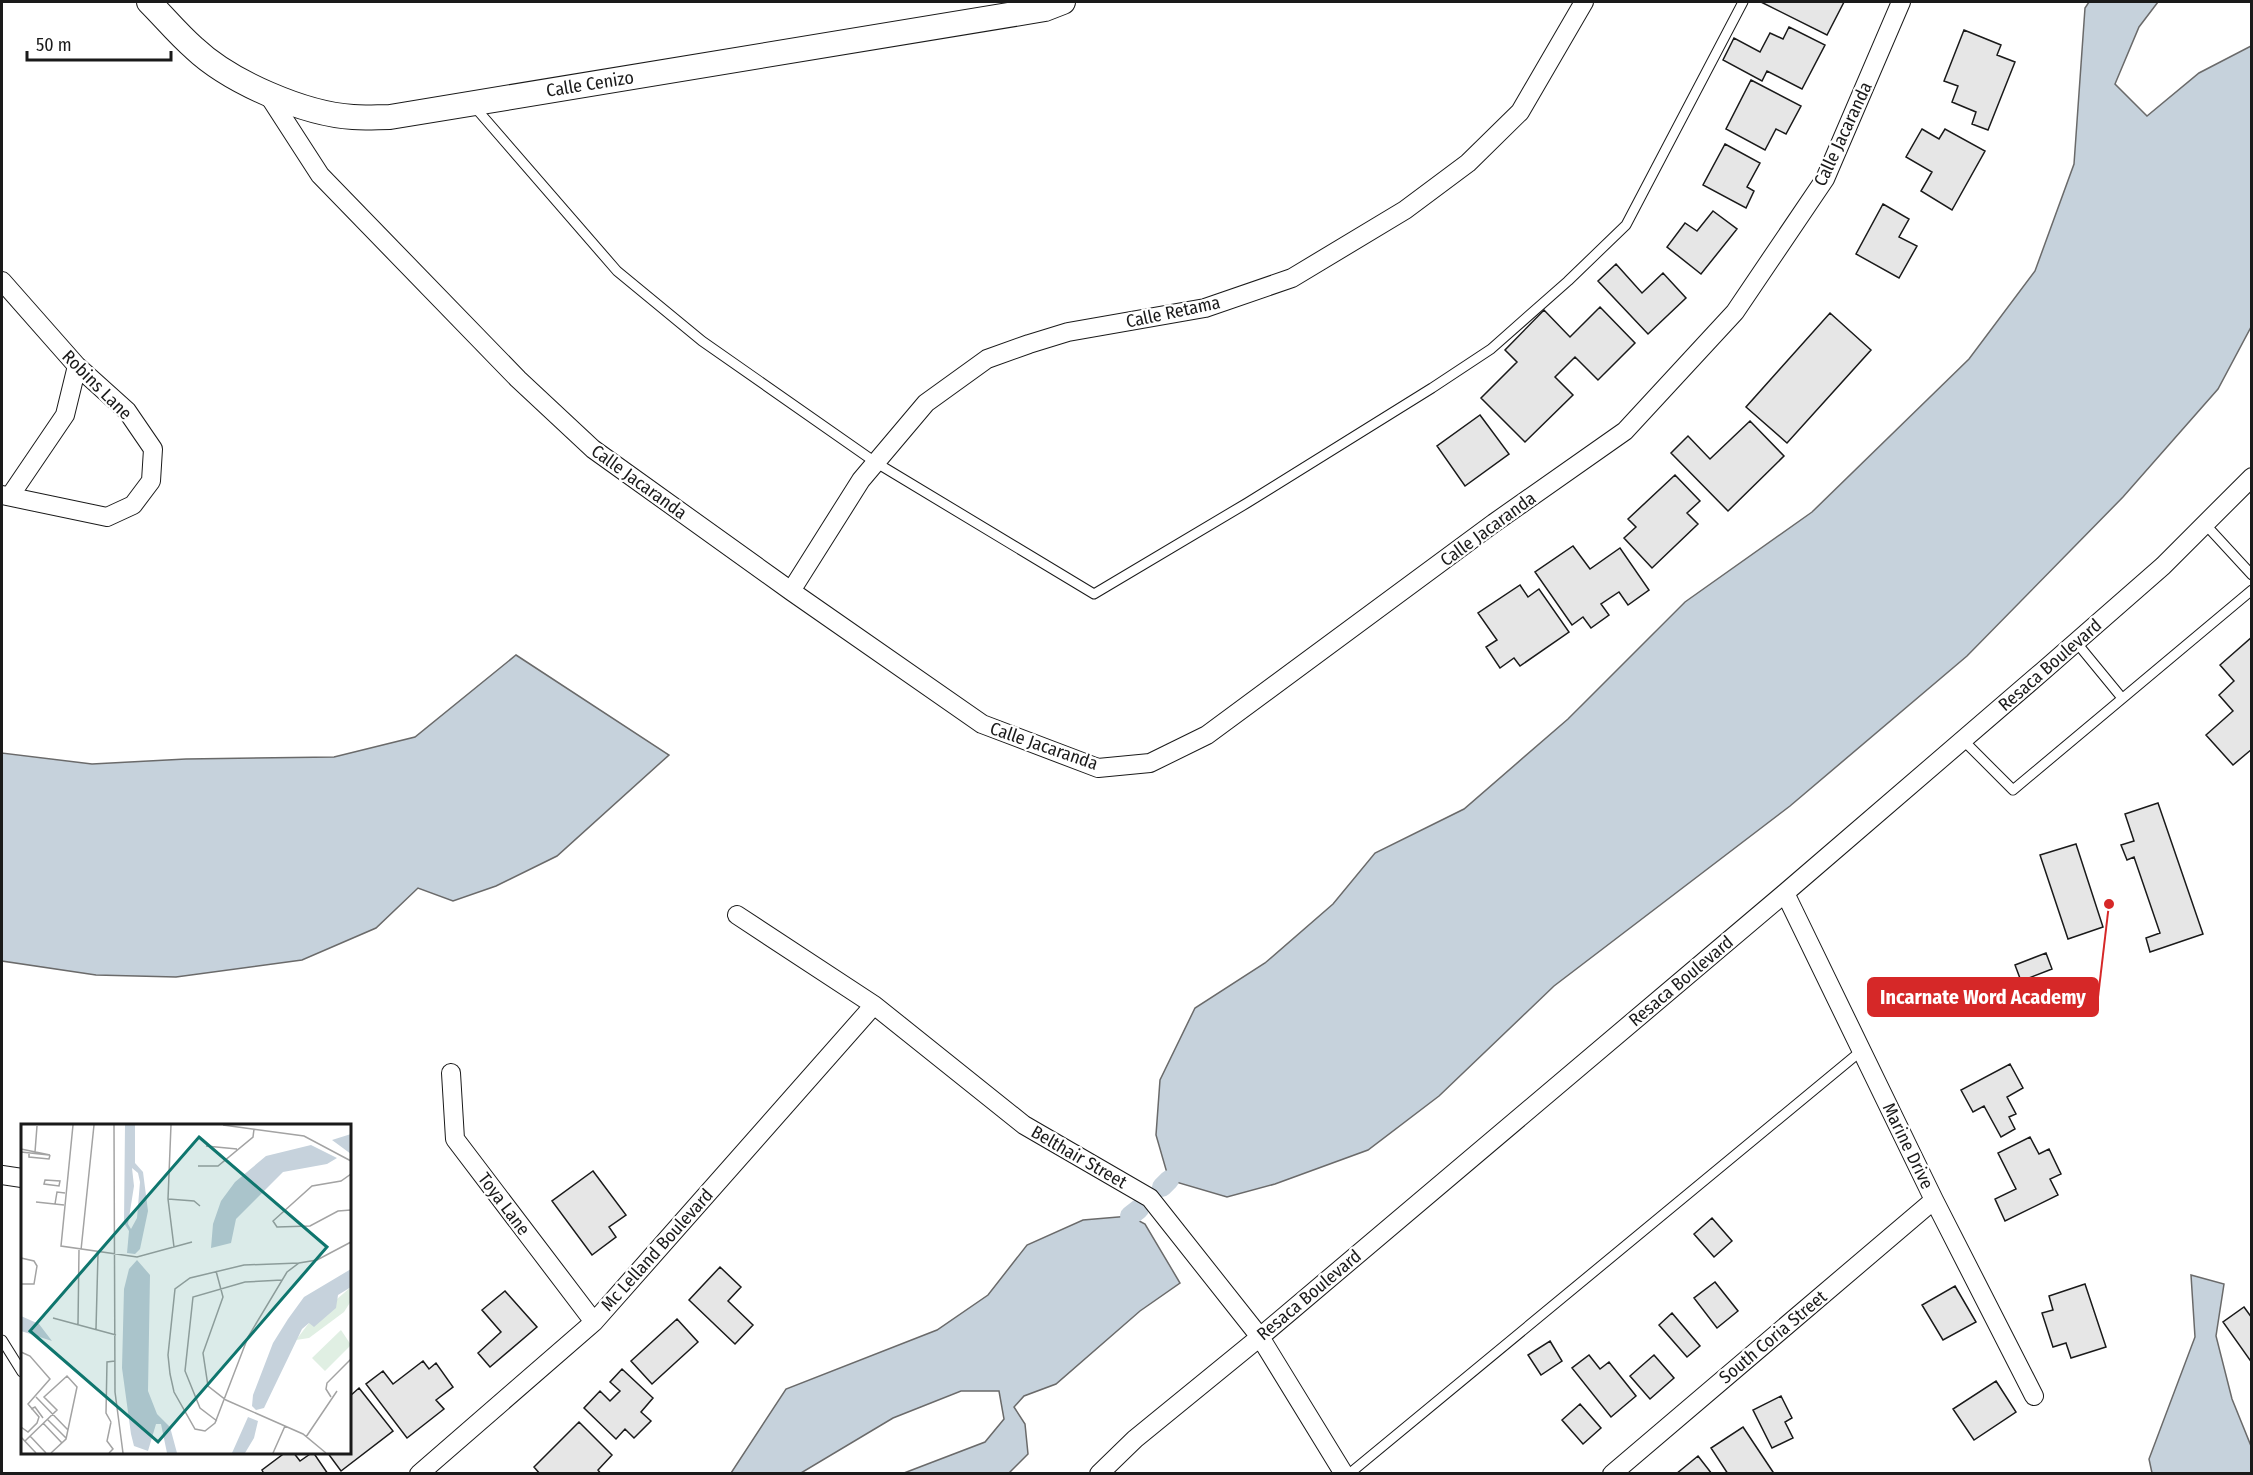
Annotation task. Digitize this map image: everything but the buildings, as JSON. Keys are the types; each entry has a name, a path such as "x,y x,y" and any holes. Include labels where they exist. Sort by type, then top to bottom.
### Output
{"street":[{"name":"Calle Cenizo","path":"149,2 195,50 233,76 267,93 312,110 352,117 390,117 472,104 1045,9 1063,2"},
{"name":"Calle Retama","path":"791,591 861,480 926,403 987,359 1068,332 1205,309 1292,278 1405,210 1468,163 1520,112 1584,2"},
{"name":"Calle Jacaranda","path":"267,93 320,176 518,379 593,449 982,724 1098,768 1150,763 1208,735 1494,523 1625,431 1735,312 1825,179 1901,2"},
{"name":"Robins Lane","path":"2,281 77,366 128,411 153,449 151,481 133,505 107,517 6,496"},
{"path":"6,496 65,415 77,366"},
{"name":"Resaca Boulevard","path":"1099,1473 1135,1439 1260,1337 1963,741 2163,566 2252,477"},
{"name":"Marine Drive","path":"1785,893 1934,1200 2034,1396"},
{"name":"Belthair Street","path":"737,915 874,1005 1024,1125 1150,1198 1260,1337 1344,1473"},
{"name":"Mc Lelland Boulevard","path":"419,1473 594,1322 874,1005"},
{"name":"Toya Lane","path":"451,1072 455,1139 594,1322"},
{"path":"2,1174 21,1178"},
{"name":"South Coria Street","path":"1612,1473 1934,1200"}],"lane":[{"path":"472,104 617,271 702,341 875,462 1094,594 1247,503 1491,349 1568,281 1626,225 1743,2"},
{"path":"2205,524 2252,575"},
{"path":"1963,741 2013,790 2252,591"},
{"path":"2076,642 2122,698"},
{"path":"1349,1473 1861,1051"},
{"path":"2,1340 21,1370"}],"shaded area":[{"path":"2089,2 2158,2 2139,27 2115,84 2147,116 2199,73 2251,46 2251,327 2218,389 2123,497 1967,656 1790,806 1554,986 1439,1096 1368,1150 1275,1184 1227,1197 1169,1180 1156,1135 1160,1080 1195,1008 1265,963 1333,904 1375,853 1464,809 1568,719 1685,602 1812,512 1969,359 2035,271 2074,164 2085,8"},
{"path":"516,655 669,755 557,856 496,886 453,901 418,888 376,928 302,960 176,977 96,975 2,961 2,753 92,764 186,759 334,757 415,737"},
{"path":"1130,1216 1145,1224 1180,1283 1140,1311 1056,1384 1024,1396 1014,1407 1025,1424 1028,1454 1009,1473 904,1473 985,1442 1004,1419 999,1391 961,1391 893,1418 801,1473 731,1473 786,1389 937,1330 988,1295 1027,1245 1083,1220"},
{"path":"2191,1275 2224,1284 2216,1336 2232,1399 2251,1446 2251,1473 2152,1473 2149,1459 2195,1337"}],"waterway":[{"path":"1162,1187 1169,1180"},
{"path":"1130,1216 1139,1209"}],"place":[{"name":"Incarnate Word Academy","path":"2109,904"}]}
